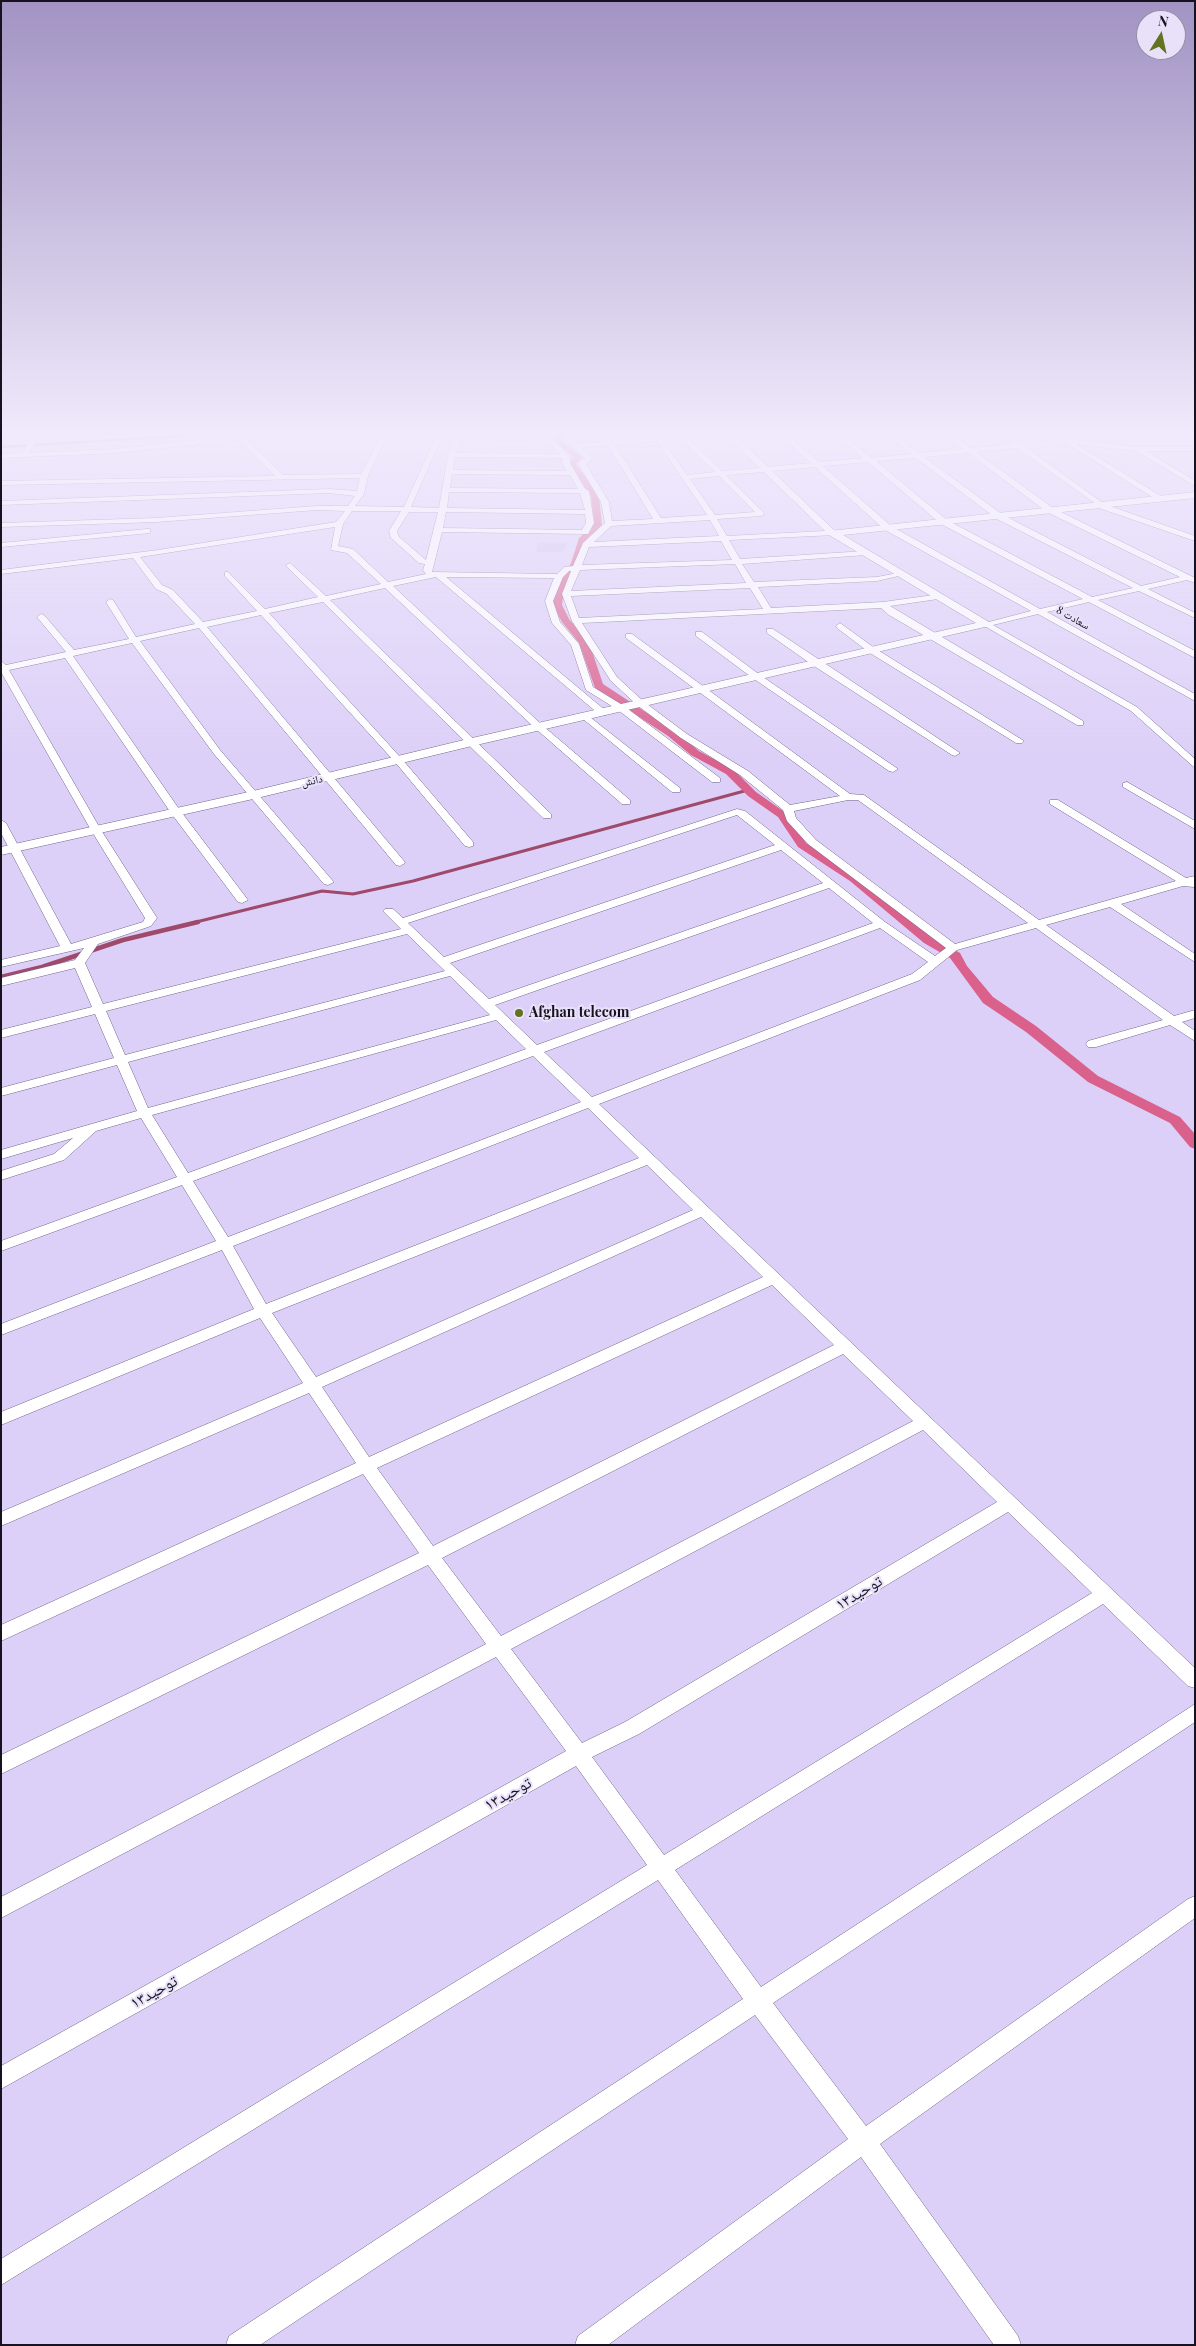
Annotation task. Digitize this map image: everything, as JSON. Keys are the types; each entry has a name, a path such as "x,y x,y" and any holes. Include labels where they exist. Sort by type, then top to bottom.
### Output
{"main road":[{"path":"846,541 985,624"},
{"name":"دانش","path":"8,849 253,795 472,742 700,689 758,678 985,624"}],"street":[{"path":"1,545 38,541"},
{"path":"1,572 224,541"},
{"path":"335,541 334,548 350,552 539,727 626,802"},
{"path":"399,541 422,561 430,563"},
{"path":"436,541 427,570 430,574 559,576"},
{"path":"590,541 586,545 566,594 576,621 614,679 640,703 684,736 744,773 788,809 791,819 812,842 953,948"},
{"path":"586,545 656,541"},
{"path":"727,541 737,562 754,585 769,611"},
{"name":"سعادت 8","path":"912,541 1195,698"},
{"path":"981,541 1195,655"},
{"path":"1047,541 1195,616"},
{"path":"1116,541 1192,578"},
{"path":"716,780 622,708 589,688 575,644 556,623 549,601 559,576 567,569 578,568 737,562 866,554"},
{"path":"135,555 159,588 170,592 202,625 400,863"},
{"path":"290,564 322,598 547,816"},
{"path":"228,574 398,760 469,844"},
{"path":"1,964 94,942 151,921 152,918 96,830 2,667 438,574"},
{"path":"438,574 603,713"},
{"path":"566,594 877,579 903,574"},
{"path":"985,624 1090,599 1192,578"},
{"path":"576,621 883,605 938,596"},
{"path":"110,602 134,640 217,752 328,882"},
{"path":"883,605 931,636 1080,723"},
{"path":"41,617 70,654 175,811 242,900"},
{"path":"985,624 1134,709 1194,763"},
{"path":"840,626 873,651 1019,741"},
{"path":"770,631 817,664 955,753"},
{"path":"699,634 758,678 893,769"},
{"path":"629,636 848,797"},
{"path":"586,717 676,790"},
{"path":"1127,785 1195,826"},
{"path":"788,809 848,797 860,797 1195,1037"},
{"path":"1054,802 1192,883"},
{"path":"1,1034 406,926 733,812 741,813 881,924 934,962"},
{"path":"1,823 8,849 67,948"},
{"path":"442,961 782,846"},
{"path":"1,1330 224,1242 916,977 953,948 1111,902 1192,883"},
{"path":"488,1004 831,884"},
{"path":"1111,902 1195,959"},
{"path":"390,910 1195,1680"},
{"path":"1,1246 881,924"},
{"path":"1,982 79,963 94,942"},
{"path":"79,963 119,1060 144,1113 224,1242 263,1311 366,1465 430,1556 499,1645 662,1866 757,2000 864,2141 1009,2345"},
{"path":"1,1092 454,972"},
{"path":"1092,1044 1195,1014"},
{"path":"1,1155 144,1113 500,1016"},
{"path":"1,1176 59,1157 92,1129"},
{"path":"1,1419 263,1311 649,1159"},
{"path":"1,1519 313,1385 704,1211"},
{"path":"1,1633 774,1278"},
{"path":"1,1765 430,1556 845,1346"},
{"path":"1,1908 924,1422"},
{"name":"توحید۱۳","path":"1,2078 579,1754 632,1728 1009,1503"},
{"path":"1,2273 1105,1594"},
{"path":"238,2345 1195,1712"},
{"path":"586,2345 864,2141 1195,1906"}],"shaded area":[{"path":"538,542 567,543 563,552 536,552"}],"waterway":[{"path":"582,541 575,563 559,591 557,605 565,620 584,642 599,686 672,734 695,753 730,772 752,794 782,815 802,845 854,878 928,940 955,956 961,967 988,1000 1031,1029 1093,1079 1175,1120 1195,1144"},
{"path":"192,923 322,891 353,894 413,881 748,790"},
{"path":"1,977 42,967 123,940 198,922"}],"place":[{"name":"Afghan telecom","path":"519,1013"}]}
